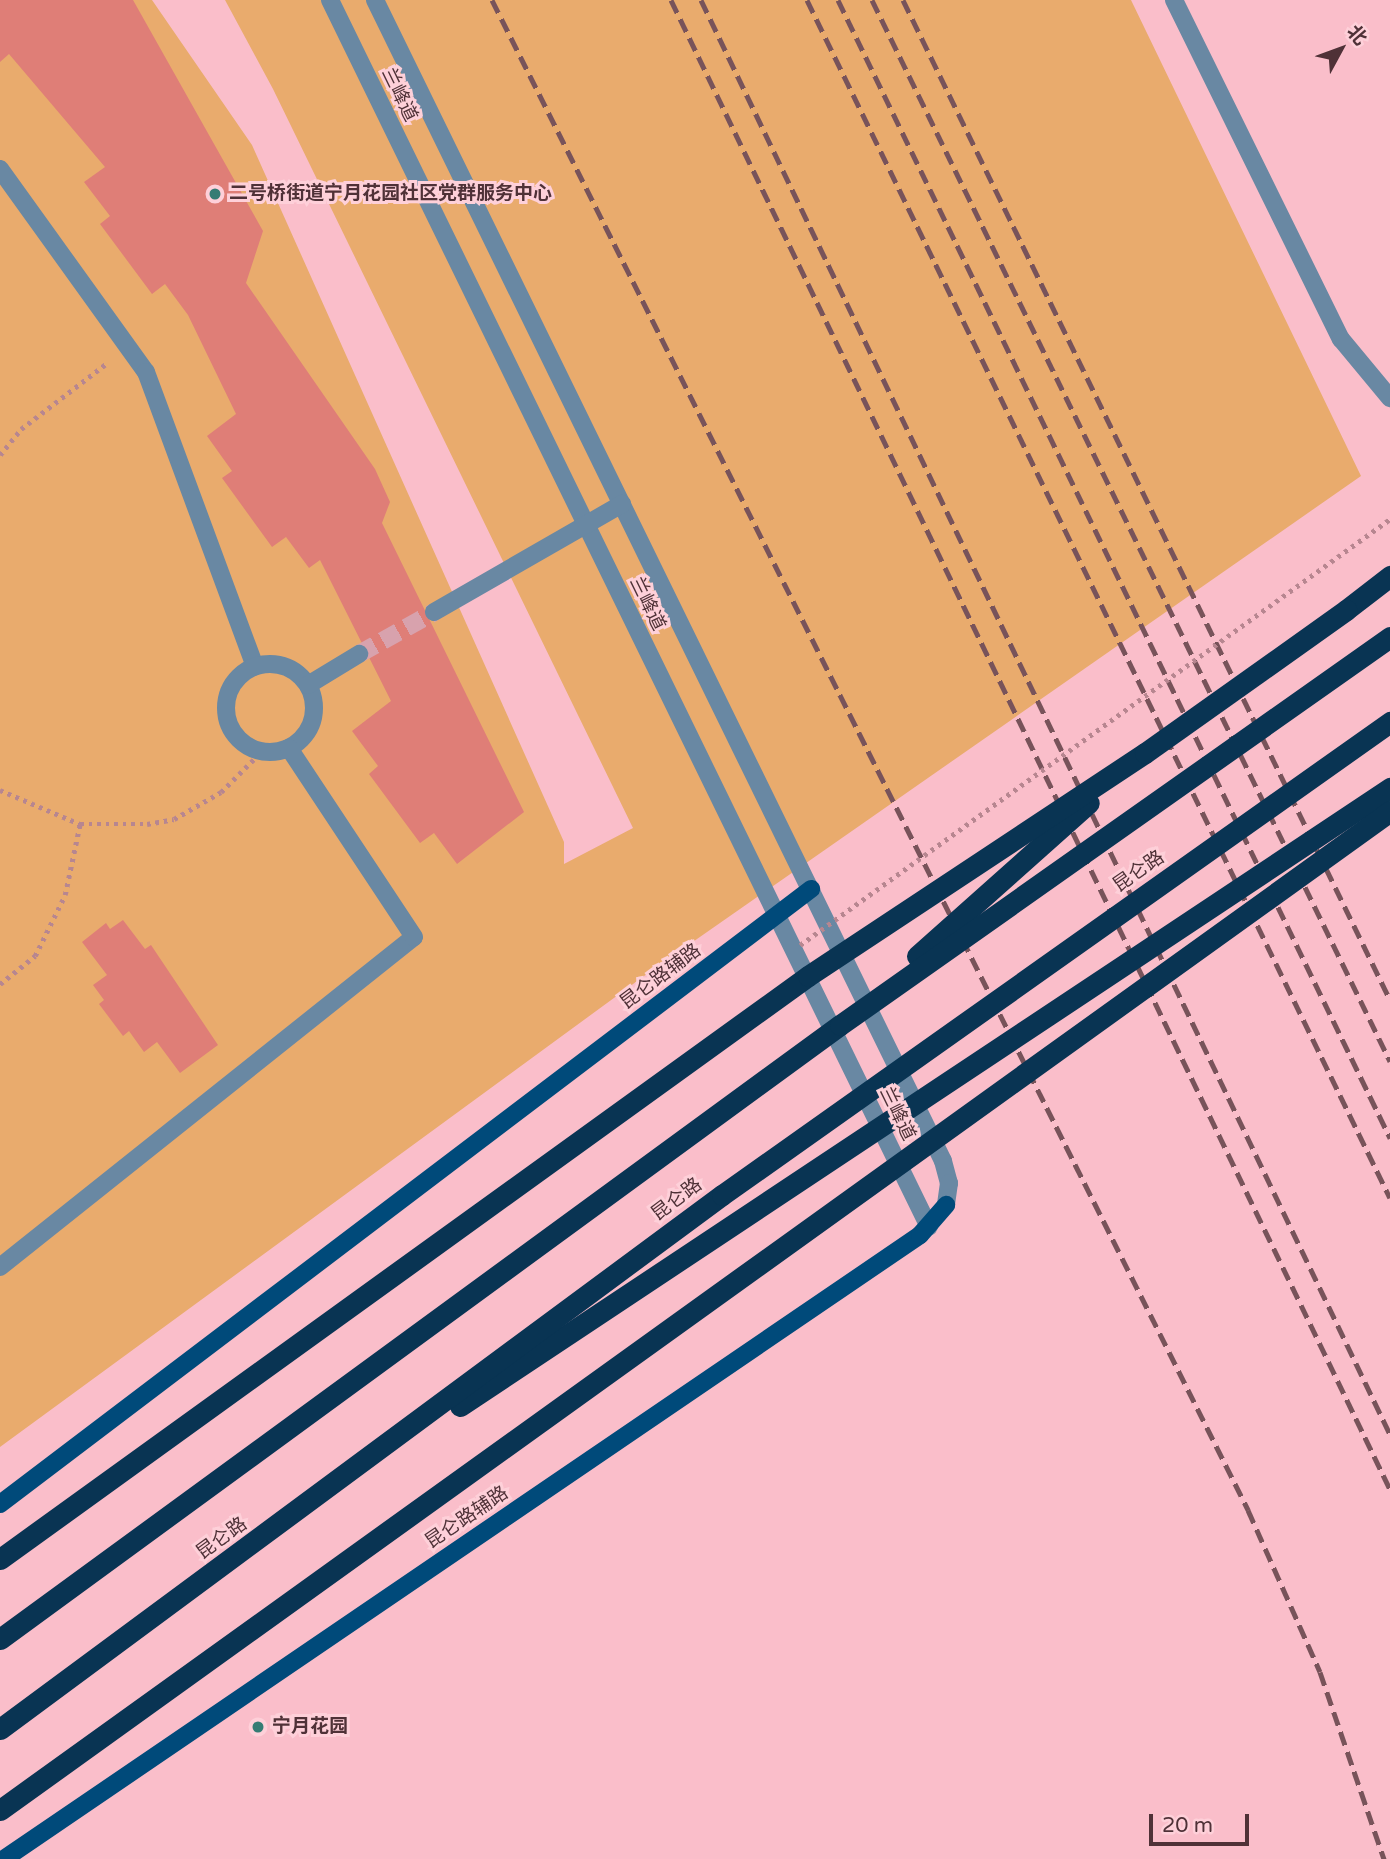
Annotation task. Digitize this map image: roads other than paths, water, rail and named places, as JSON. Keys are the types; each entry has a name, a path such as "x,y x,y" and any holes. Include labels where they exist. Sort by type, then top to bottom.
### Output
{"highway":[{"path":"0,1559 808,976 1145,753 1390,576"},
{"path":"1346,610 1390,586"},
{"path":"0,1639 840,1024 1390,636"},
{"name":"昆仑路","path":"0,1729 722,1195 1390,722"},
{"path":"840,1024 1145,753"},
{"path":"254,1543 1390,788"},
{"path":"0,1810 1390,811"}],"main road":[{"name":"昆仑路辅路","path":"0,1504 811,889"},
{"name":"昆仑路辅路","path":"4,1859 929,1227 946,1205"}],"street":[{"name":"兰峰道","path":"330,0 929,1227"},
{"name":"兰峰道","path":"375,0 943,1161 949,1183 946,1205"},
{"path":"1174,0 1341,339 1390,398"},
{"path":"0,169 146,372 255,667"},
{"path":"434,612 622,504"},
{"path":"308,685 359,654"},
{"path":"285,666 308,685 313,699 312,722 301,740 289,748 261,752 237,738 226,712 233,685 255,667 285,666"},
{"path":"0,1267 414,937 289,748"}],"tunnel":[{"path":"359,654 434,612"}],"railway":[{"path":"492,0 1248,1510 1320,1672 1384,1859"},
{"path":"671,0 1390,1489"},
{"path":"701,0 1390,1434"},
{"path":"807,0 1390,1198"},
{"path":"838,0 1390,1138"},
{"path":"872,0 1390,1061"},
{"path":"903,0 1390,1000"}],"place":[{"name":"二号桥街道宁月花园社区党群服务中心","path":"215,194"},
{"name":"宁月花园","path":"258,1727"}]}
